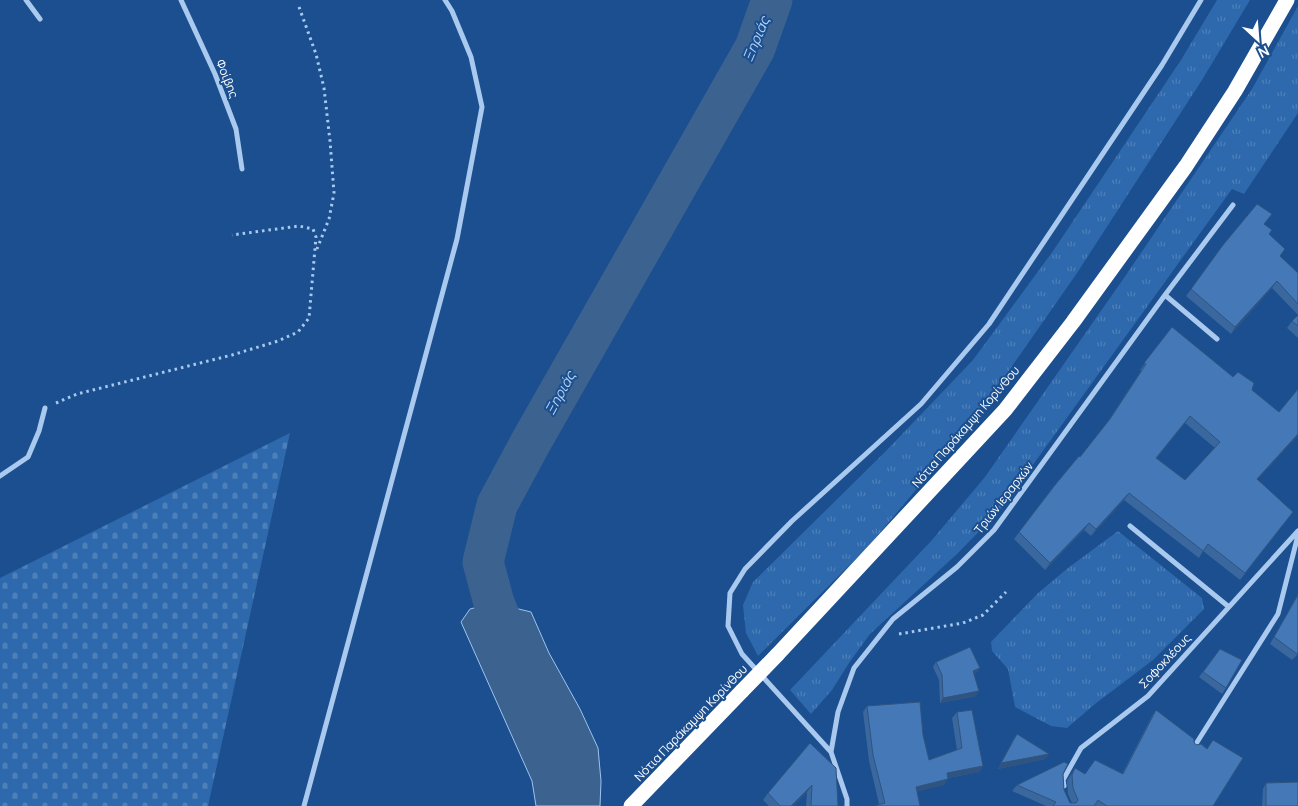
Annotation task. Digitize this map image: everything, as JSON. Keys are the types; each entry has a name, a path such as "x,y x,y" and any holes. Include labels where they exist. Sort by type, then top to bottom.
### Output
{"highway":[{"name":"Νότια Παράκαμψη Κορίνθου","path":"631,806 777,655 1005,410 1073,322 1186,166 1235,91 1287,0"}],"street":[{"path":"26,0 40,19"},
{"name":"Φοίβης","path":"181,0 236,129 242,169"},
{"path":"304,806 457,240 482,106 471,57 446,0"},
{"path":"831,752 742,654 728,626 730,593 745,569 786,528 921,404 988,324 1162,65 1201,0"},
{"name":"Τριών Ιεραρχών","path":"847,806 847,799 831,752 838,712 854,668 893,619 957,567 994,530 1165,295 1233,206"},
{"path":"1165,295 1217,339"},
{"path":"0,476 28,457 39,431 44,408"},
{"path":"1130,526 1229,607"},
{"path":"1194,747 1278,614 1298,533"},
{"name":"Σοφοκλέους","path":"1064,795 1063,780 1081,748 1148,696 1298,533"}],"path":[{"path":"299,7 316,54 324,88 334,193 330,219 315,254"},
{"path":"44,408 77,394 232,355 278,341 298,332 309,318 316,237 313,228 299,226 232,235"},
{"path":"876,639 963,623 983,615 1006,592"}],"green space":[{"path":"1217,0 1250,0 1202,80 1077,273 973,422 867,548 758,656 746,633 743,605 753,582 885,452 973,360 1053,251 1181,60"},
{"path":"1298,6 1298,113 1244,194 1232,189 1001,509 957,554 870,634 832,690 811,714 790,690 932,540 985,477 1126,275 1252,89"},
{"path":"290,433 208,806 0,806 0,578"},
{"path":"1118,531 1202,598 1204,609 1153,660 1067,728 1051,726 1015,707 1008,669 992,651 991,642 1038,593"}],"shaded area":[{"path":"494,603 531,612 549,653 580,709 598,748 601,781 600,806 536,806 532,781 461,622 470,609"}],"building":[{"path":"1257,204 1272,214 1264,224 1272,230 1269,234 1285,249 1280,256 1298,273 1298,304 1277,281 1235,327 1191,289 1223,245"},
{"path":"1298,315 1298,326 1292,321"},
{"path":"1172,327 1233,377 1238,372 1254,383 1252,390 1279,412 1298,389 1298,434 1257,479 1293,512 1245,573 1208,544 1203,551 1129,493 1096,529 1089,523 1050,563 1019,532 1110,419 1146,364 1144,363","holes":["1190,416 1220,442 1185,480 1156,458"]},
{"path":"1298,595 1298,652 1297,654 1274,637"},
{"path":"970,647 980,668 973,671 979,691 943,698 942,675 936,662"},
{"path":"1220,649 1242,660 1226,688 1203,672"},
{"path":"920,702 923,735 929,760 962,748 957,712 972,710 983,766 947,773 948,779 916,787 920,806 877,806 885,803 873,755 867,706"},
{"path":"1156,710 1194,739 1196,745 1201,744 1207,749 1213,740 1243,758 1213,806 1107,806 1098,800 1094,806 1053,806 1056,802 1017,785 1064,762 1068,764 1063,774 1064,790 1070,803 1076,803 1078,800 1073,788 1072,775 1075,768 1085,774 1095,760 1123,774"},
{"path":"1017,734 1049,754 1001,763"},
{"path":"810,743 836,768 838,806 811,806 812,785 791,806 780,806 768,793"},
{"path":"1298,782 1298,806 1266,806 1266,783"}],"waterway":[{"name":"Ξηριάς","path":"515,655 494,603 483,562 497,505 755,48 772,0"}]}
